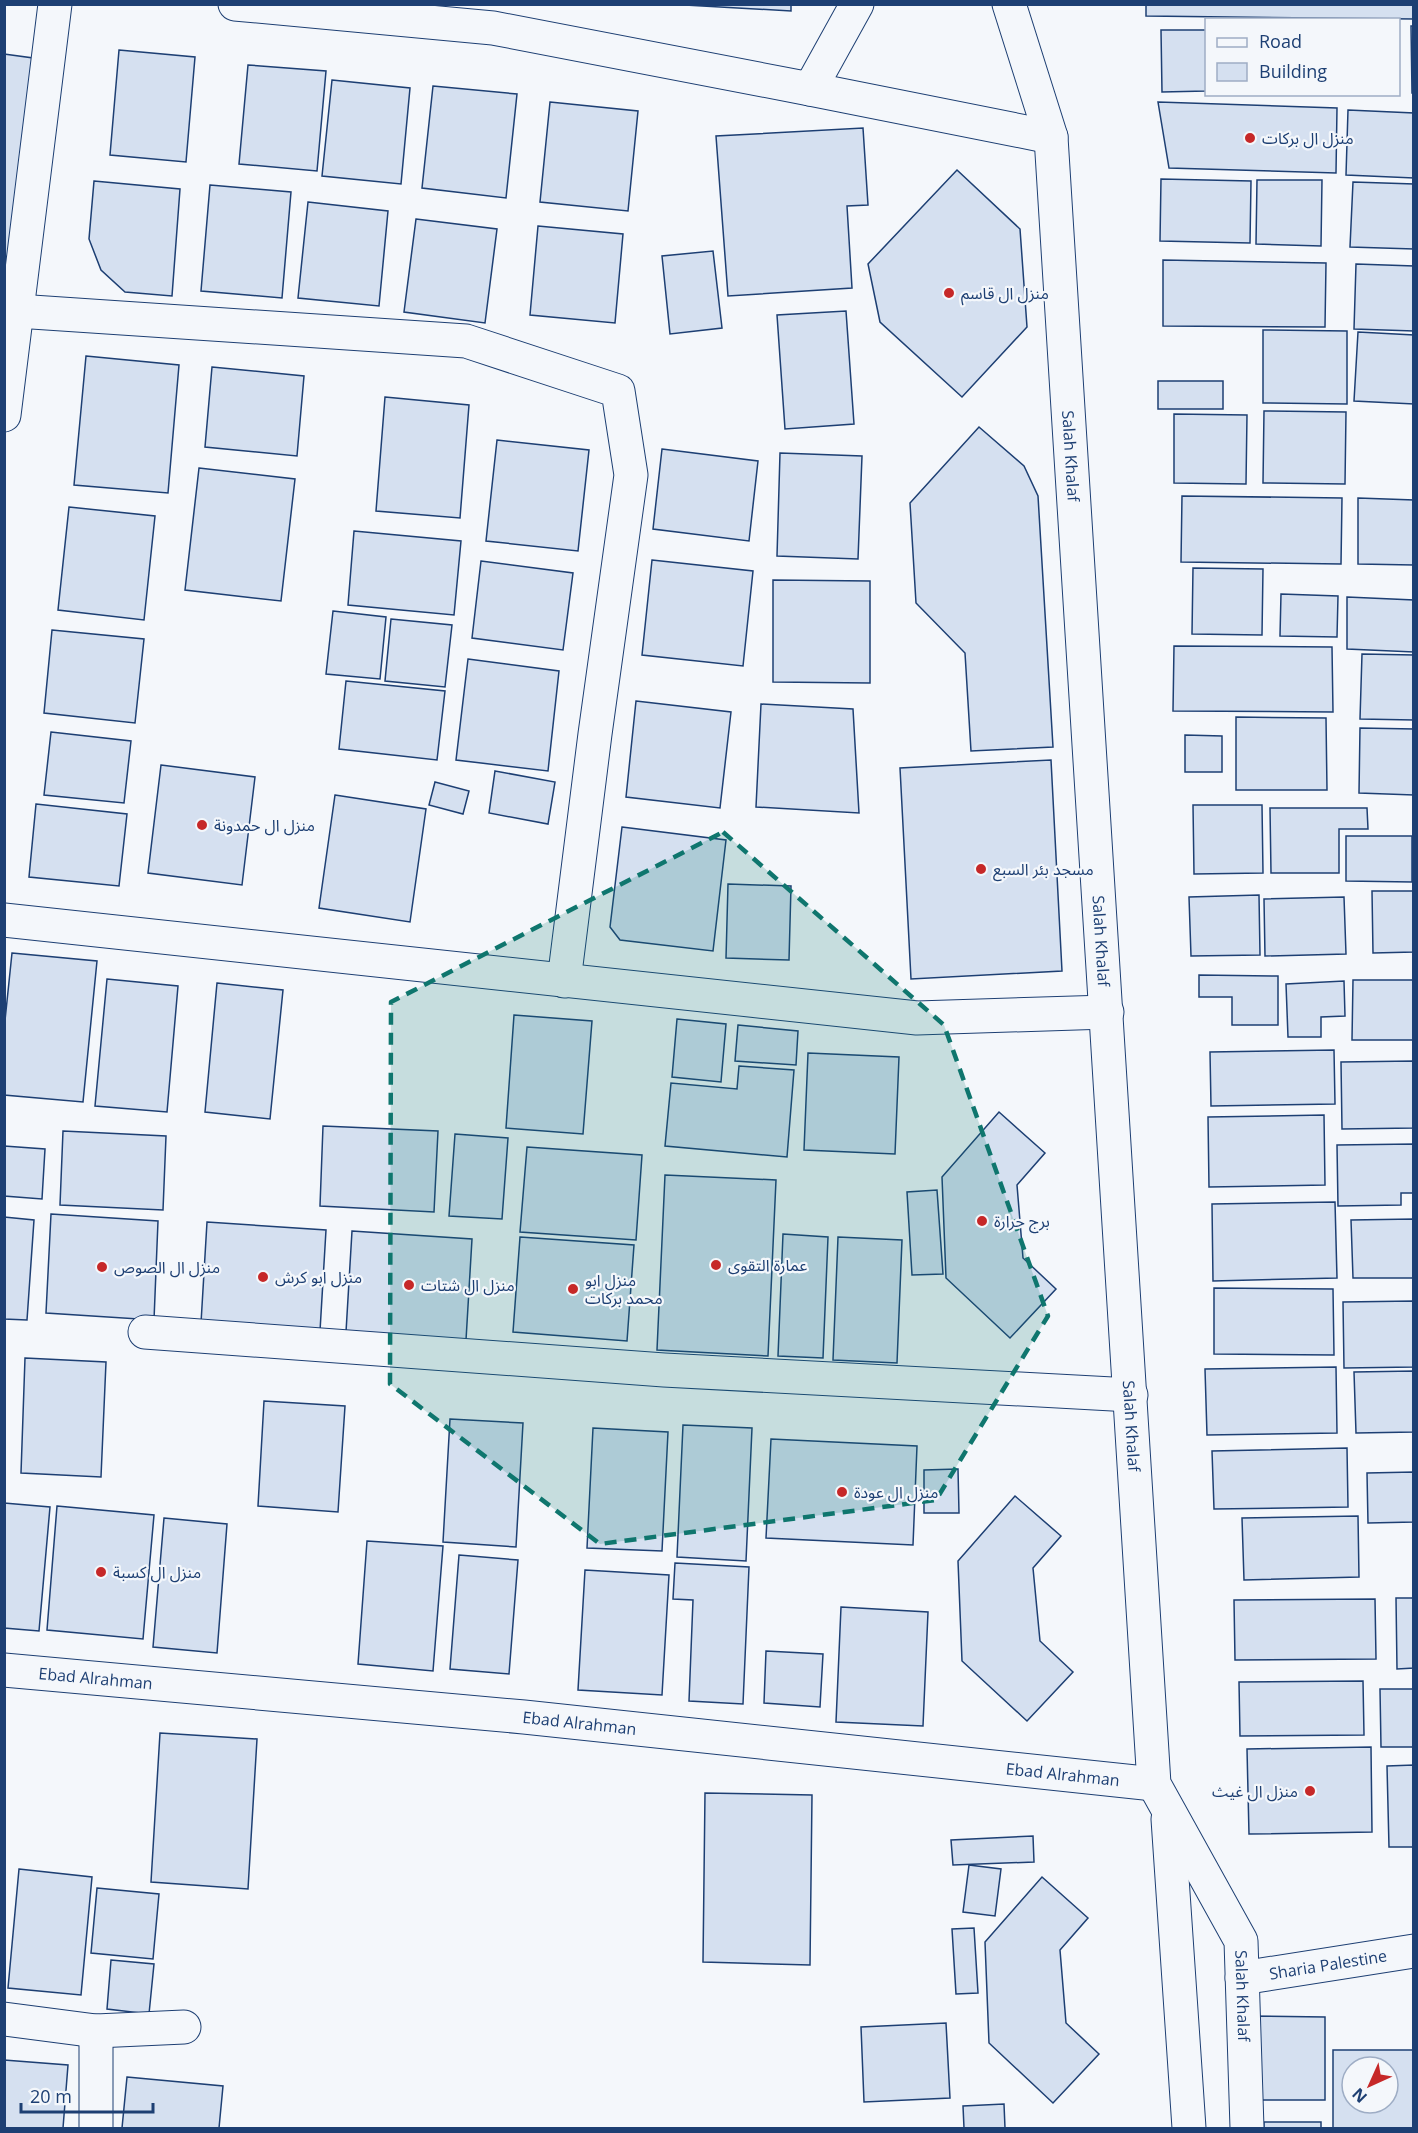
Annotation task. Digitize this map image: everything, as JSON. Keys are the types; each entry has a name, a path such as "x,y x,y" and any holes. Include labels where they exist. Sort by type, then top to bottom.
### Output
{"street":[{"path":"4,415 55,4"},
{"path":"235,4 493,28 1051,137"},
{"path":"810,89 857,4"},
{"name":"Salah Khalaf","path":"1009,4 1051,137 1131,1395 1189,2128"},
{"path":"17,311 466,341 618,391 631,475 564,981"},
{"path":"4,920 916,1018 1107,1012"},
{"path":"145,1332 664,1370 1131,1395"},
{"name":"Ebad Alrahman","path":"4,1670 524,1718 1161,1796"},
{"name":"Salah Khalaf","path":"1161,1796 1241,1941 1247,2128"},
{"name":"Sharia Palestine","path":"1242,1978 1413,1951"},
{"path":"4,2019 96,2031 184,2027"},
{"path":"96,2031 96,2128"}],"highlighted area":[{"path":"723,832 944,1025 1048,1316 936,1500 600,1544 390,1384 391,1002"}],"building":[{"path":"667,4 791,4 791,11"},
{"path":"1146,4 1414,4 1414,19 1146,16"},
{"path":"1411,26 1414,26 1414,93 1412,93"},
{"path":"1161,30 1205,30 1205,91 1162,92"},
{"path":"119,50 195,57 186,162 110,155"},
{"path":"4,54 33,58 9,257 4,256"},
{"path":"248,65 326,71 317,171 239,164"},
{"path":"332,80 410,88 401,184 322,176"},
{"path":"433,86 517,94 506,198 422,188"},
{"path":"550,102 638,111 628,211 540,202"},
{"name":"منزل ال بركات","path":"1158,102 1337,108 1336,173 1169,168"},
{"path":"1348,110 1414,113 1414,178 1346,175"},
{"path":"863,128 868,205 847,206 852,288 728,296 716,136"},
{"name":"منزل ال قاسم","path":"957,170 1020,229 1027,327 962,397 880,322 868,264"},
{"path":"1161,179 1251,181 1250,243 1160,241"},
{"path":"1257,180 1322,180 1321,246 1256,244"},
{"path":"94,181 180,189 172,296 125,292 101,270 89,239"},
{"path":"1353,182 1414,184 1414,249 1350,247"},
{"path":"210,185 291,192 282,298 201,291"},
{"path":"308,202 388,211 379,306 298,298"},
{"path":"416,219 497,229 485,323 404,312"},
{"path":"538,226 623,234 615,323 530,315"},
{"path":"713,251 722,328 670,334 662,256"},
{"path":"1163,260 1326,263 1325,327 1163,326"},
{"path":"1356,264 1414,266 1414,331 1354,329"},
{"path":"846,311 854,424 785,429 777,315"},
{"path":"1263,330 1347,331 1347,404 1263,403"},
{"path":"1358,332 1414,335 1414,404 1354,401"},
{"path":"86,356 179,365 168,493 74,485"},
{"path":"212,367 304,376 297,456 205,447"},
{"path":"1158,381 1223,381 1223,409 1158,409"},
{"path":"385,397 469,405 460,518 376,511"},
{"path":"1264,411 1346,412 1345,484 1263,483"},
{"path":"1174,414 1247,415 1246,484 1174,483"},
{"path":"979,427 1024,466 1038,496 1053,747 971,751 965,653 916,603 910,503"},
{"path":"497,440 589,450 578,551 486,541"},
{"path":"662,449 758,461 749,541 653,529"},
{"path":"780,453 862,456 858,559 777,556"},
{"path":"199,468 295,479 281,601 185,590"},
{"path":"1182,496 1342,498 1341,564 1181,562"},
{"path":"1358,498 1414,500 1414,565 1358,564"},
{"path":"69,507 155,516 144,620 58,610"},
{"path":"354,531 461,541 454,615 348,605"},
{"path":"652,560 753,571 743,666 642,655"},
{"path":"481,561 573,573 563,650 472,638"},
{"path":"1193,568 1263,569 1262,635 1192,634"},
{"path":"773,580 870,581 870,683 773,682"},
{"path":"1281,594 1338,596 1337,637 1280,636"},
{"path":"1347,597 1414,600 1414,652 1347,649"},
{"path":"333,611 386,617 380,679 326,674"},
{"path":"391,619 452,625 445,687 385,681"},
{"path":"52,630 144,639 135,723 44,713"},
{"path":"1174,646 1332,647 1333,712 1173,711"},
{"path":"1362,654 1414,655 1414,720 1360,719"},
{"path":"468,659 559,671 548,771 456,760"},
{"path":"346,681 445,691 437,760 339,749"},
{"path":"636,701 731,712 720,808 626,797"},
{"path":"761,704 853,709 859,813 756,807"},
{"path":"1236,717 1326,718 1327,790 1236,790"},
{"path":"1360,728 1414,729 1414,795 1359,793"},
{"path":"51,732 131,741 124,803 44,795"},
{"path":"1185,735 1222,736 1222,772 1185,772"},
{"name":"مسجد بئر السبع","path":"1051,760 1062,971 911,979 900,768"},
{"name":"منزل ال حمدونة","path":"161,765 255,777 242,885 148,873"},
{"path":"495,771 555,782 548,824 489,813"},
{"path":"435,782 469,791 463,814 429,805"},
{"path":"335,795 426,809 410,922 319,908"},
{"path":"36,804 127,814 119,886 29,877"},
{"path":"1193,805 1262,805 1263,873 1194,874"},
{"path":"1270,808 1367,808 1368,829 1339,829 1339,873 1271,873"},
{"path":"622,827 726,840 713,951 620,940 610,927"},
{"path":"1346,836 1412,836 1412,882 1346,881"},
{"path":"728,884 791,886 789,960 726,958"},
{"path":"1372,891 1414,891 1414,952 1373,953"},
{"path":"1259,895 1260,955 1191,956 1189,897"},
{"path":"1344,897 1346,954 1265,956 1264,899"},
{"path":"12,953 97,961 83,1102 4,1095 4,1030"},
{"path":"1199,975 1278,976 1278,1025 1232,1025 1232,997 1199,997"},
{"path":"107,979 178,986 167,1112 95,1106"},
{"path":"1353,980 1414,980 1414,1040 1352,1040"},
{"path":"1344,981 1345,1016 1321,1017 1321,1037 1288,1037 1286,984"},
{"path":"217,983 283,990 270,1119 205,1112"},
{"path":"514,1015 592,1021 583,1134 506,1128"},
{"path":"677,1019 726,1024 721,1082 672,1077"},
{"path":"738,1025 798,1031 796,1065 735,1061"},
{"path":"1334,1050 1335,1104 1211,1106 1210,1052"},
{"path":"808,1053 899,1057 895,1154 804,1150"},
{"path":"1414,1061 1414,1128 1342,1129 1341,1062"},
{"path":"739,1066 794,1070 787,1157 665,1146 671,1083 737,1089"},
{"name":"برج حرارة","path":"999,1112 1045,1153 1017,1185 1023,1258 1056,1289 1010,1338 946,1278 942,1177"},
{"path":"1324,1115 1325,1185 1209,1187 1208,1117"},
{"path":"323,1126 438,1131 434,1212 320,1206"},
{"path":"63,1131 166,1136 163,1210 60,1205"},
{"path":"455,1134 508,1138 502,1219 449,1216"},
{"path":"1414,1144 1414,1193 1401,1193 1401,1205 1338,1206 1337,1145"},
{"path":"4,1146 45,1149 42,1199 4,1196"},
{"path":"527,1147 642,1155 636,1240 520,1232"},
{"name":"عمارة التقوى","path":"665,1175 776,1180 768,1356 657,1350"},
{"path":"937,1190 943,1274 912,1275 907,1192"},
{"path":"1335,1202 1337,1278 1213,1281 1212,1204"},
{"name":"منزل ال الصوص","path":"51,1214 158,1221 154,1320 46,1313"},
{"path":"4,1217 34,1220 27,1320 4,1319"},
{"path":"1414,1219 1414,1278 1353,1278 1351,1220"},
{"name":"منزل ابو كرش","path":"207,1222 326,1230 320,1331 201,1323"},
{"name":"منزل ال شتات","path":"352,1231 472,1239 466,1340 346,1332"},
{"path":"783,1234 828,1237 823,1358 778,1356"},
{"name":"منزل ابو محمد بركات","path":"520,1237 634,1245 627,1341 513,1332"},
{"path":"838,1237 902,1240 897,1363 833,1360"},
{"path":"1214,1288 1333,1289 1334,1355 1214,1354"},
{"path":"1414,1301 1414,1367 1344,1368 1343,1302"},
{"path":"25,1358 106,1362 101,1477 21,1473"},
{"path":"1336,1367 1337,1433 1207,1435 1205,1369"},
{"path":"1414,1371 1414,1432 1356,1433 1354,1372"},
{"path":"264,1401 345,1406 338,1512 258,1506"},
{"path":"450,1419 523,1423 516,1547 443,1542"},
{"path":"683,1425 752,1428 746,1561 677,1557"},
{"path":"593,1428 668,1432 662,1551 587,1548"},
{"name":"منزل ال عودة","path":"771,1439 917,1446 913,1545 766,1538"},
{"path":"1347,1448 1348,1507 1214,1509 1212,1451"},
{"path":"958,1469 959,1513 924,1513 924,1470"},
{"path":"1414,1472 1414,1522 1368,1523 1367,1473"},
{"path":"1015,1496 1061,1536 1033,1568 1040,1641 1073,1672 1027,1721 962,1661 958,1561"},
{"path":"4,1503 50,1507 39,1631 4,1628"},
{"name":"منزل ال كسبة","path":"57,1506 154,1515 143,1639 47,1630"},
{"path":"1358,1516 1359,1577 1244,1580 1242,1518"},
{"path":"164,1518 227,1524 217,1653 153,1647"},
{"path":"367,1541 443,1546 433,1671 358,1664"},
{"path":"459,1555 518,1560 509,1674 450,1669"},
{"path":"675,1563 749,1567 743,1704 689,1701 693,1600 673,1599"},
{"path":"585,1570 669,1575 662,1695 578,1690"},
{"path":"1396,1598 1414,1598 1414,1668 1397,1669"},
{"path":"1375,1599 1376,1659 1235,1660 1234,1600"},
{"path":"841,1607 928,1612 923,1726 836,1722"},
{"path":"766,1651 823,1654 820,1707 764,1703"},
{"path":"1363,1681 1364,1735 1240,1736 1239,1682"},
{"path":"1380,1689 1414,1689 1414,1747 1381,1747"},
{"path":"160,1733 257,1739 248,1889 151,1882"},
{"name":"منزل ال غيث","path":"1371,1747 1372,1832 1249,1834 1247,1749"},
{"path":"1414,1765 1414,1847 1389,1847 1387,1766"},
{"path":"705,1793 812,1795 810,1965 703,1962"},
{"path":"1033,1836 1034,1862 953,1865 951,1840"},
{"path":"969,1865 1001,1869 995,1916 963,1912"},
{"path":"19,1869 92,1877 81,1995 8,1988"},
{"path":"1042,1877 1088,1918 1060,1950 1066,2023 1099,2054 1053,2103 989,2043 985,1942"},
{"path":"97,1888 159,1894 153,1959 91,1953"},
{"path":"974,1928 978,1993 956,1994 952,1929"},
{"path":"111,1960 154,1964 149,2014 107,2009"},
{"path":"1250,2016 1325,2017 1325,2100 1250,2100"},
{"path":"946,2023 950,2098 864,2102 861,2027"},
{"path":"1333,2050 1414,2050 1414,2128 1333,2128"},
{"path":"4,2060 68,2065 63,2128 4,2128"},
{"path":"127,2077 223,2086 219,2128 122,2128"},
{"path":"1004,2104 1005,2128 964,2128 963,2106"},
{"path":"1264,2122 1321,2122 1321,2128 1264,2128"}],"place":[{"name":"منزل ال بركات","path":"1250,138"},
{"name":"منزل ال قاسم","path":"949,293"},
{"name":"منزل ال حمدونة","path":"202,825"},
{"name":"مسجد بئر السبع","path":"981,869"},
{"name":"برج حرارة","path":"982,1221"},
{"name":"عمارة التقوى","path":"716,1265"},
{"name":"منزل ال الصوص","path":"102,1267"},
{"name":"منزل ابو كرش","path":"263,1277"},
{"name":"منزل ال شتات","path":"409,1285"},
{"name":"منزل ابو محمد بركات","path":"573,1289"},
{"name":"منزل ال عودة","path":"842,1492"},
{"name":"منزل ال كسبة","path":"101,1572"},
{"name":"منزل ال غيث","path":"1310,1791"}]}
